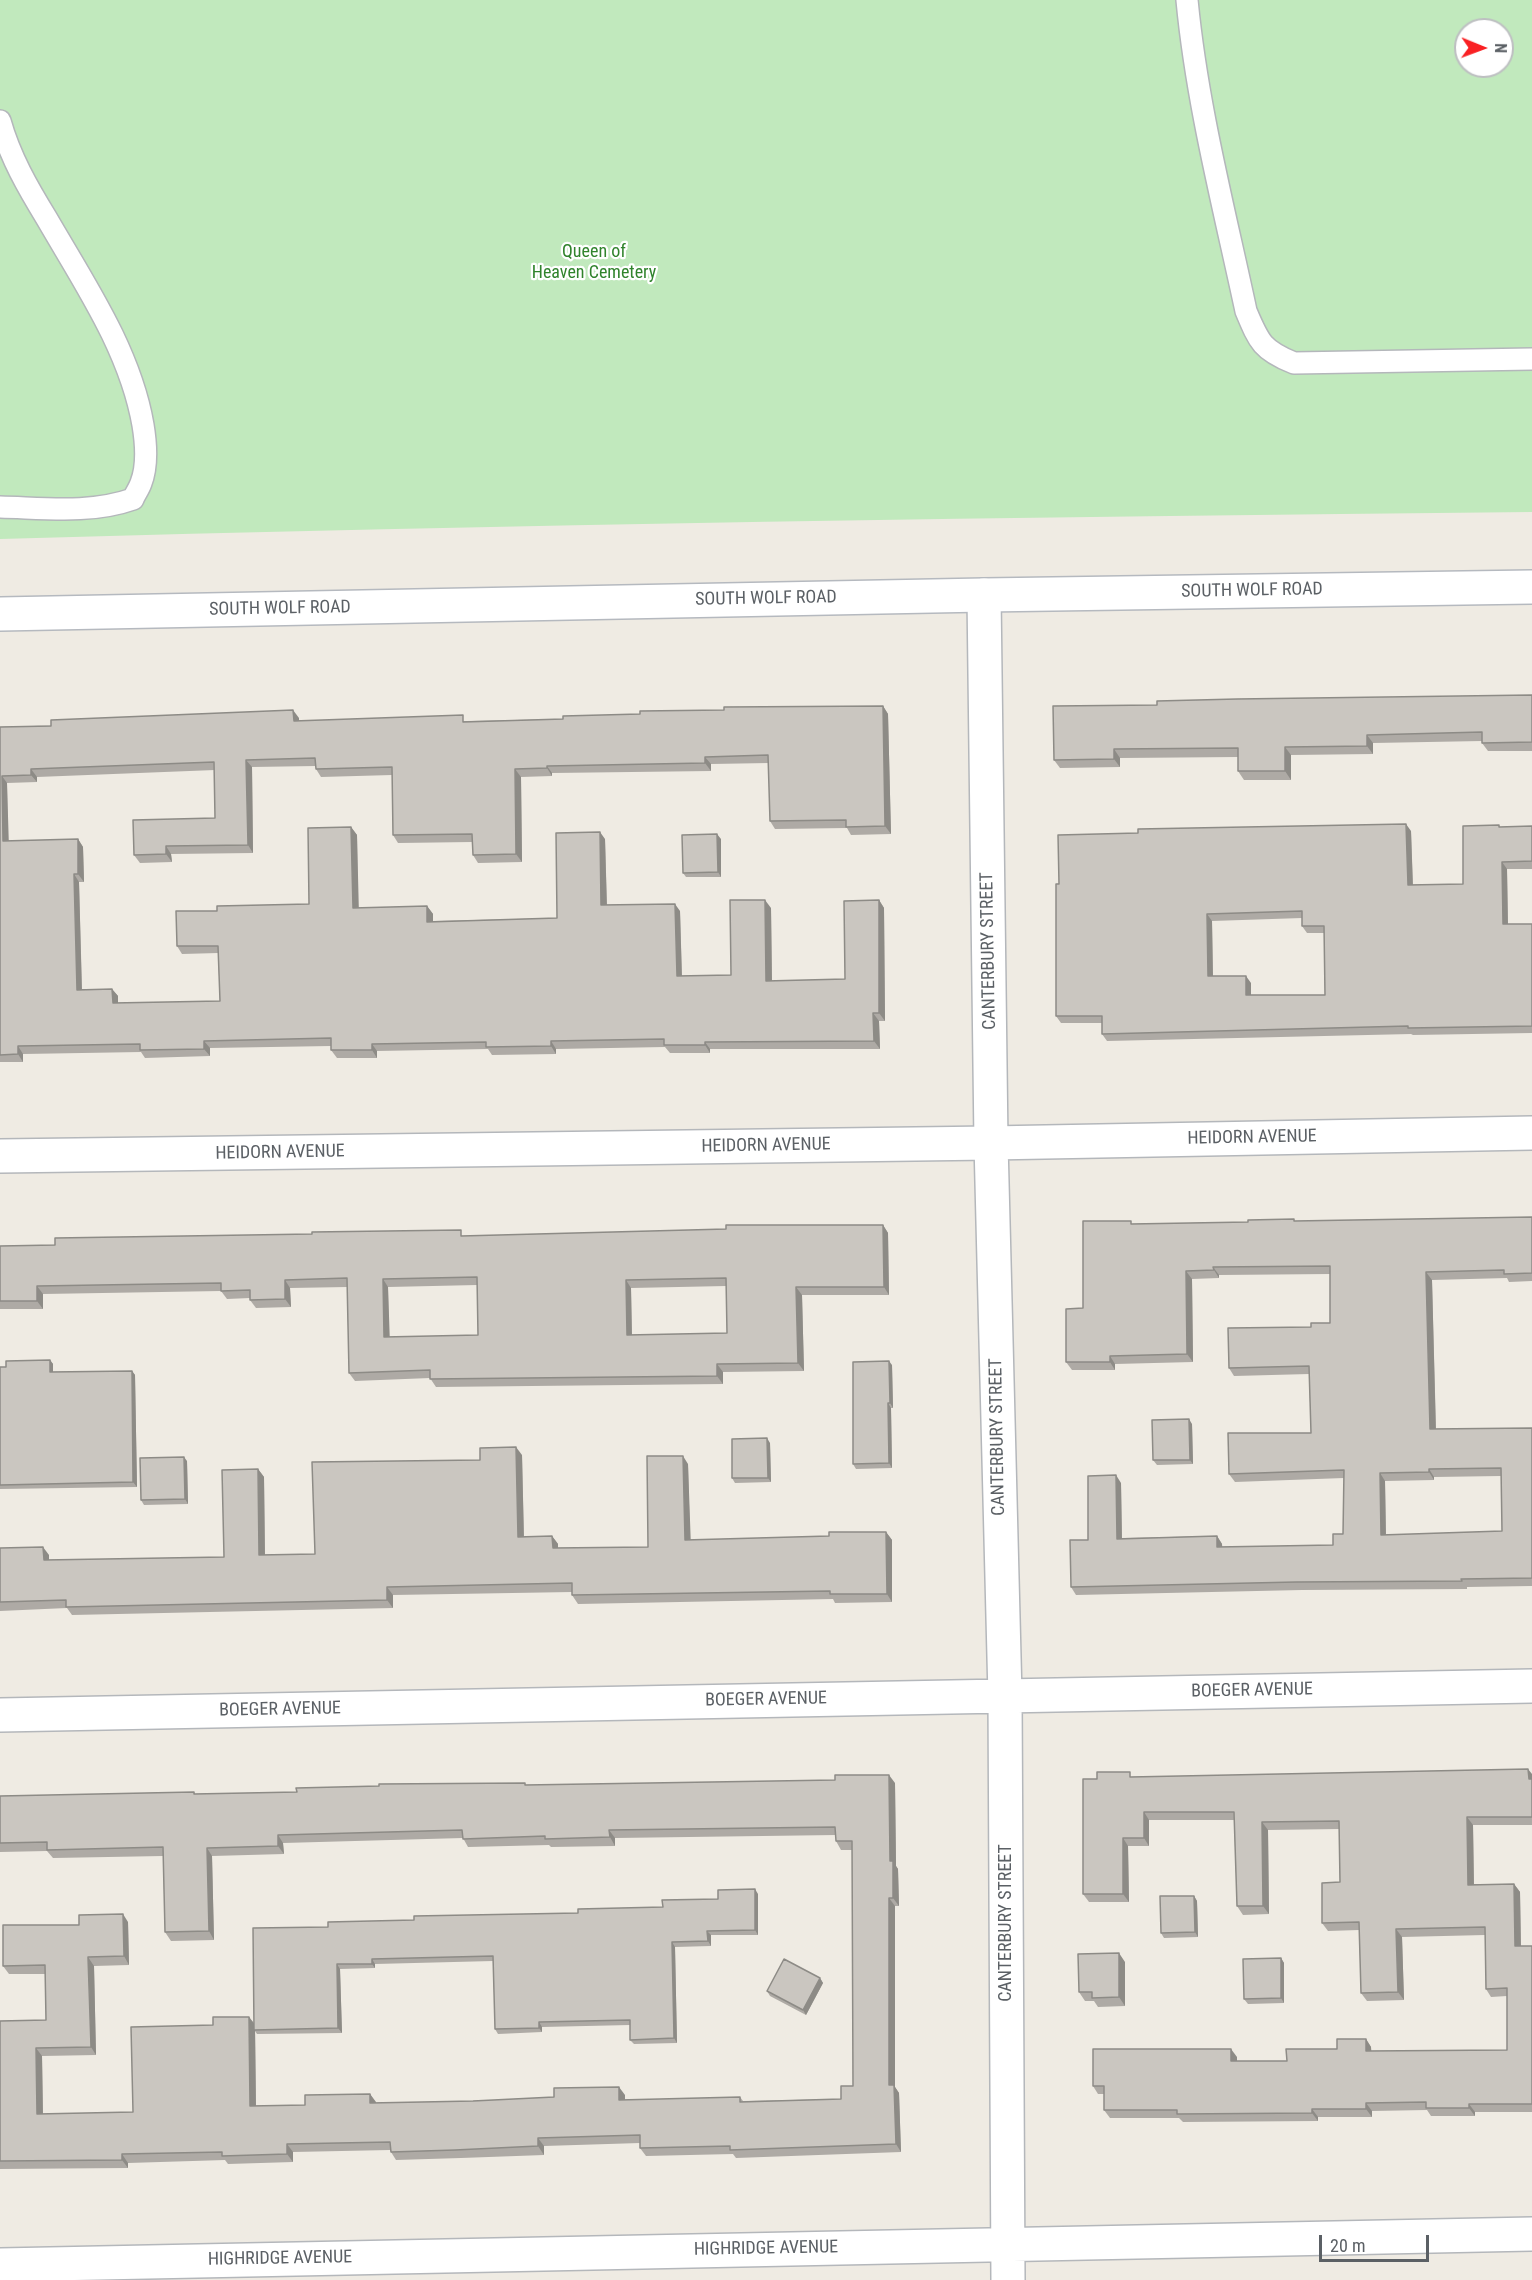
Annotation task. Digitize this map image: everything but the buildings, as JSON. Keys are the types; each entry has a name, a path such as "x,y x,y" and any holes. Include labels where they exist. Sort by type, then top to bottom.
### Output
{"street":[{"name":"SOUTH WOLF ROAD","path":"0,614 1532,587"},
{"name":"CANTERBURY STREET","path":"984,595 991,1143 1005,1696 1008,2280"},
{"name":"HEIDORN AVENUE","path":"0,1156 991,1143 1532,1133"},
{"name":"BOEGER AVENUE","path":"0,1715 1532,1686"},
{"name":"HIGHRIDGE AVENUE","path":"0,2265 1532,2234"}],"lane":[{"path":"1187,0 1192,49 1202,103 1246,311 1258,338 1272,354 1294,363 1532,359"},
{"path":"0,121 6,144 22,177 94,300 122,358 139,404 145,439 145,461 141,484 133,499 117,505 97,508 0,507"}],"green space":[{"name":"Queen of Heaven Cemetery","path":"0,0 1532,0 1532,512 383,529 0,539"}]}
